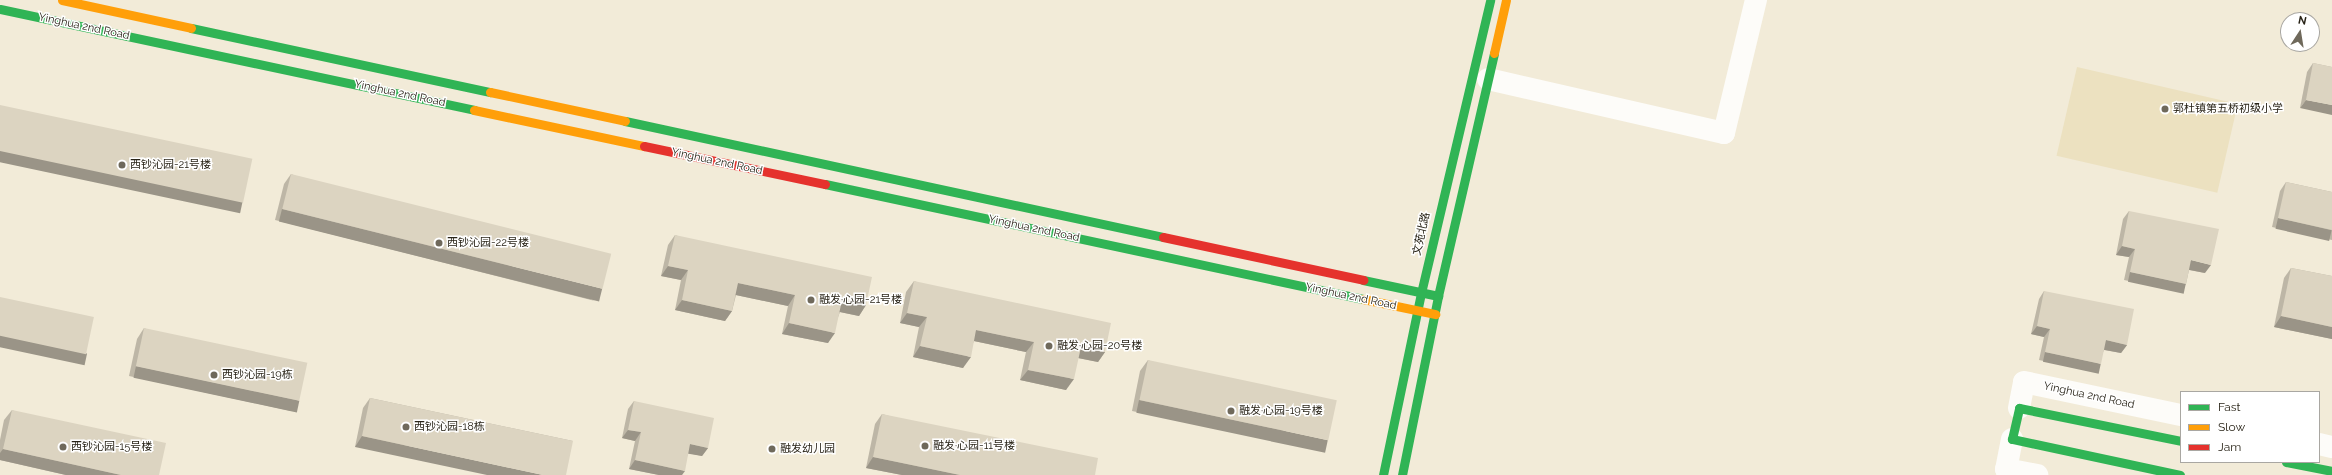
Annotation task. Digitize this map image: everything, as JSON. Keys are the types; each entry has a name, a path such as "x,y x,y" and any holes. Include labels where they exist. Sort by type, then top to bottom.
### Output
{"street":[{"name":"Yinghua 2nd Road","path":"62,0 1438,296"},
{"name":"文苑北路","path":"1383,475 1421,293 1490,0"},
{"path":"1402,475 1438,296 1506,0"},
{"path":"1488,79 1724,133 1756,0"},
{"name":"Yinghua 2nd Road","path":"0,9 1435,314"},
{"name":"Yinghua 2nd Road","path":"2037,475 2006,469 2024,382 2180,415"},
{"path":"2019,408 2180,441"},
{"path":"2012,439 2180,475"},
{"path":"2320,444 2332,447"},
{"path":"2291,463 2332,471"}],"shaded area":[{"path":"2077,67 2238,104 2217,193 2057,156"}],"building":[{"path":"2313,63 2332,67 2332,105 2306,100"},
{"name":"西钞沁园-21号楼","path":"0,105 252,159 243,203 0,151"},
{"name":"西钞沁园-22号楼","path":"291,174 611,254 602,289 282,209"},
{"path":"2286,182 2332,192 2332,230 2278,218"},
{"path":"2129,211 2219,229 2211,265 2191,260 2186,284 2130,272 2135,249 2122,246"},
{"name":"融发·心园-21号楼","path":"675,235 872,277 866,305 842,300 835,333 789,323 795,295 738,283 732,311 682,300 688,270 668,266"},
{"path":"2291,268 2332,276 2332,327 2281,316"},
{"name":"融发·心园-20号楼","path":"914,281 1111,323 1105,352 1081,347 1074,379 1028,370 1034,342 976,330 971,357 920,346 927,317 907,313"},
{"path":"2044,291 2134,309 2127,345 2106,340 2101,364 2045,352 2050,329 2037,326"},
{"path":"0,297 94,317 86,354 0,336"},
{"name":"西钞沁园-19栋","path":"144,328 307,363 299,401 136,366"},
{"name":"融发·心园-19号楼","path":"1148,360 1337,400 1328,440 1139,400"},
{"name":"西钞沁园-18栋","path":"370,398 573,441 566,475 543,475 362,436"},
{"path":"634,401 714,418 708,448 690,444 685,471 635,460 641,432 628,430"},
{"name":"西钞沁园-15号楼","path":"12,410 166,443 159,475 121,475 3,449"},
{"name":"融发·心园-11号楼","path":"882,414 1098,458 1095,475 960,475 873,457"}],"traffic: fast":[{"path":"1383,475 1421,293 1490,0"},
{"path":"0,9 474,110"},
{"path":"191,28 490,92"},
{"path":"1402,475 1438,296 1494,53"},
{"path":"625,121 1163,237"},
{"path":"825,184 1363,299"},
{"path":"1363,280 1438,296"},
{"path":"2180,441 2019,408 2012,439 2180,475"},
{"path":"2291,463 2332,471"}],"traffic: slow":[{"path":"62,0 191,28"},
{"path":"1494,53 1506,0"},
{"path":"490,92 625,121"},
{"path":"474,110 644,146"},
{"path":"1363,299 1435,314"}],"traffic: jam":[{"path":"644,146 825,184"},
{"path":"1163,237 1363,280"}],"place":[{"name":"郭杜镇第五桥初级小学","path":"2165,109"},
{"name":"西钞沁园-21号楼","path":"122,165"},
{"name":"西钞沁园-22号楼","path":"439,243"},
{"name":"融发·心园-21号楼","path":"811,300"},
{"name":"融发·心园-20号楼","path":"1049,346"},
{"name":"西钞沁园-19栋","path":"214,375"},
{"name":"融发·心园-19号楼","path":"1231,411"},
{"name":"西钞沁园-18栋","path":"406,427"},
{"name":"融发·心园-11号楼","path":"925,446"},
{"name":"西钞沁园-15号楼","path":"63,447"},
{"name":"融发幼儿园","path":"772,449"}]}
